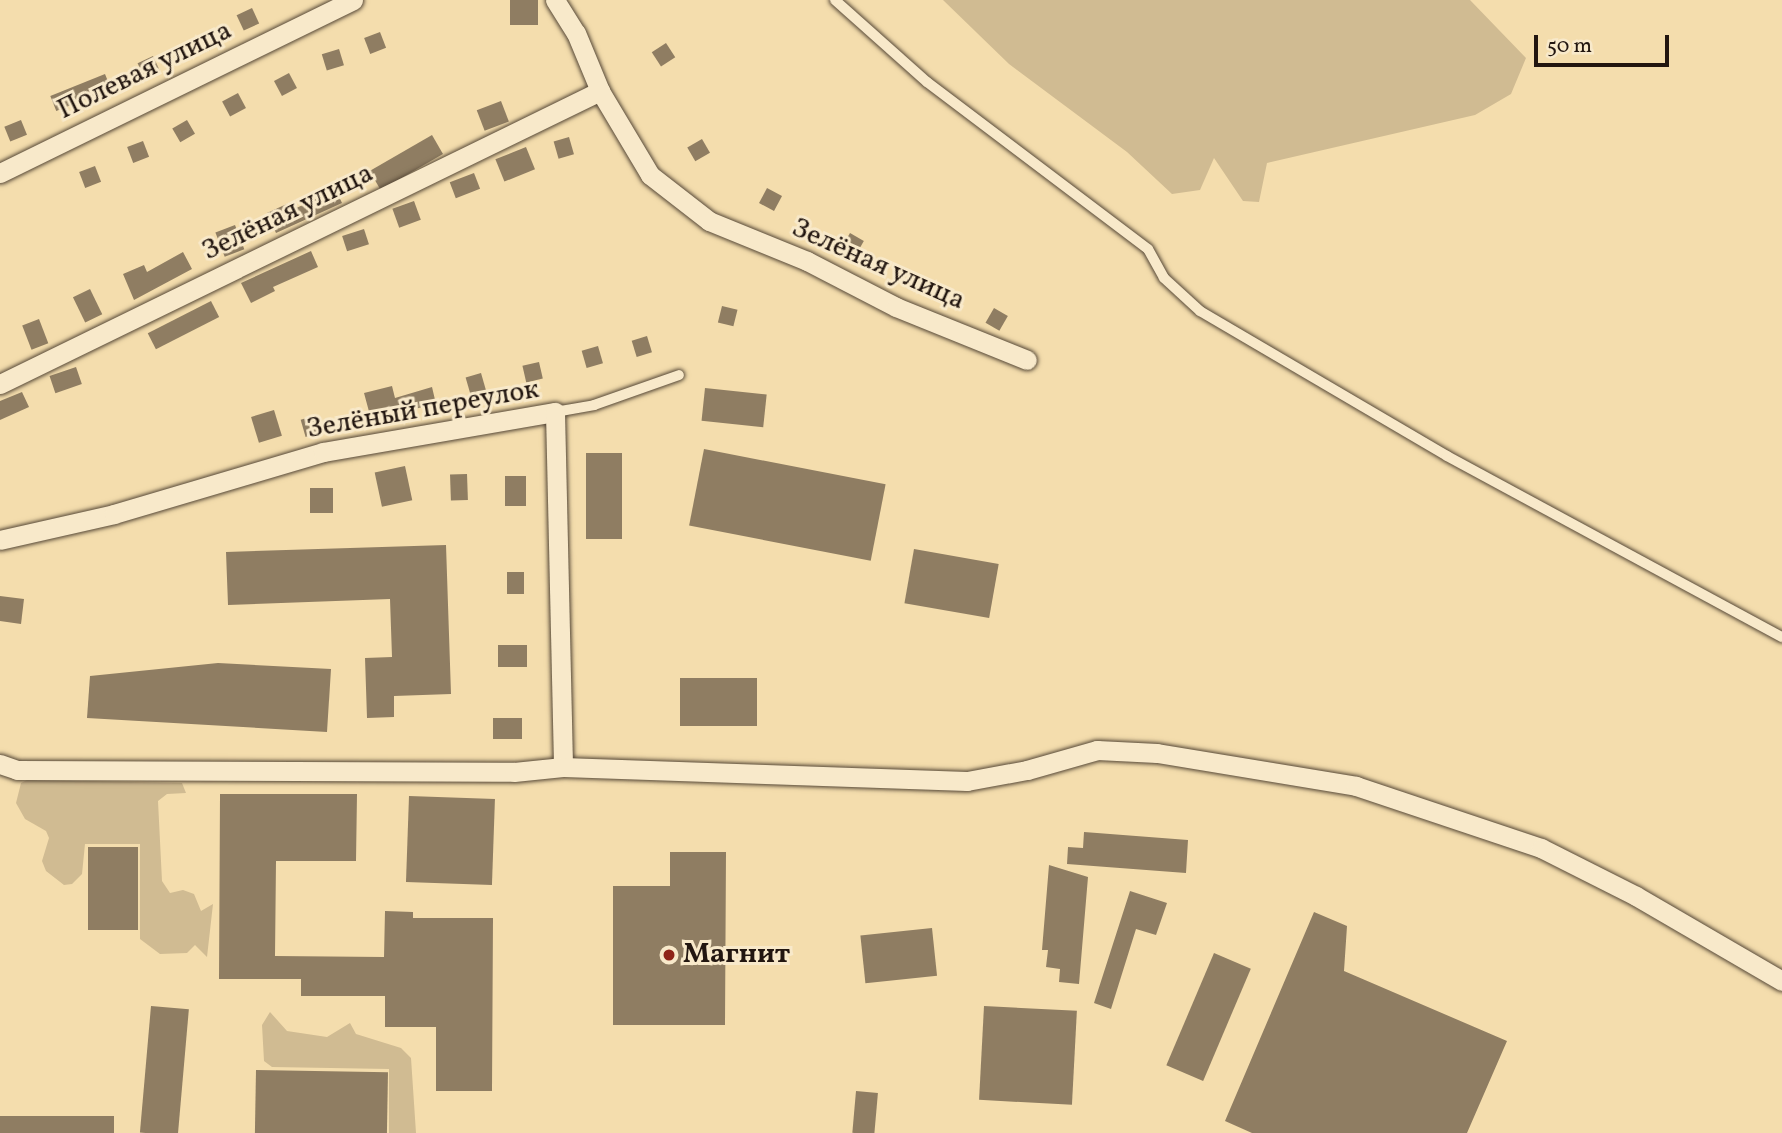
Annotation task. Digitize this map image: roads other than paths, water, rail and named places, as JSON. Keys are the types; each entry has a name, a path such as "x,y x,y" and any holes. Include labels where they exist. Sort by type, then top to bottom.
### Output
{"street":[{"name":"Полевая улица","path":"0,173 352,0"},
{"name":"Зелёная улица","path":"555,0 576,33 600,91 650,174 709,221 807,261 896,307 1027,360"},
{"name":"Зелёная улица","path":"0,384 600,91"},
{"name":"Зелёный переулок","path":"0,540 114,514 323,453 555,412 563,767"},
{"path":"0,764 17,770 514,772 563,767 967,781 1027,770 1097,750 1157,753 1343,783 1541,848 1782,981"}],"lane":[{"path":"835,0 927,82 1148,249 1164,278 1200,311 1447,456 1782,637"},
{"path":"555,412 594,405 679,375"}],"place":[{"name":"Магнит","path":"669,955"}]}
